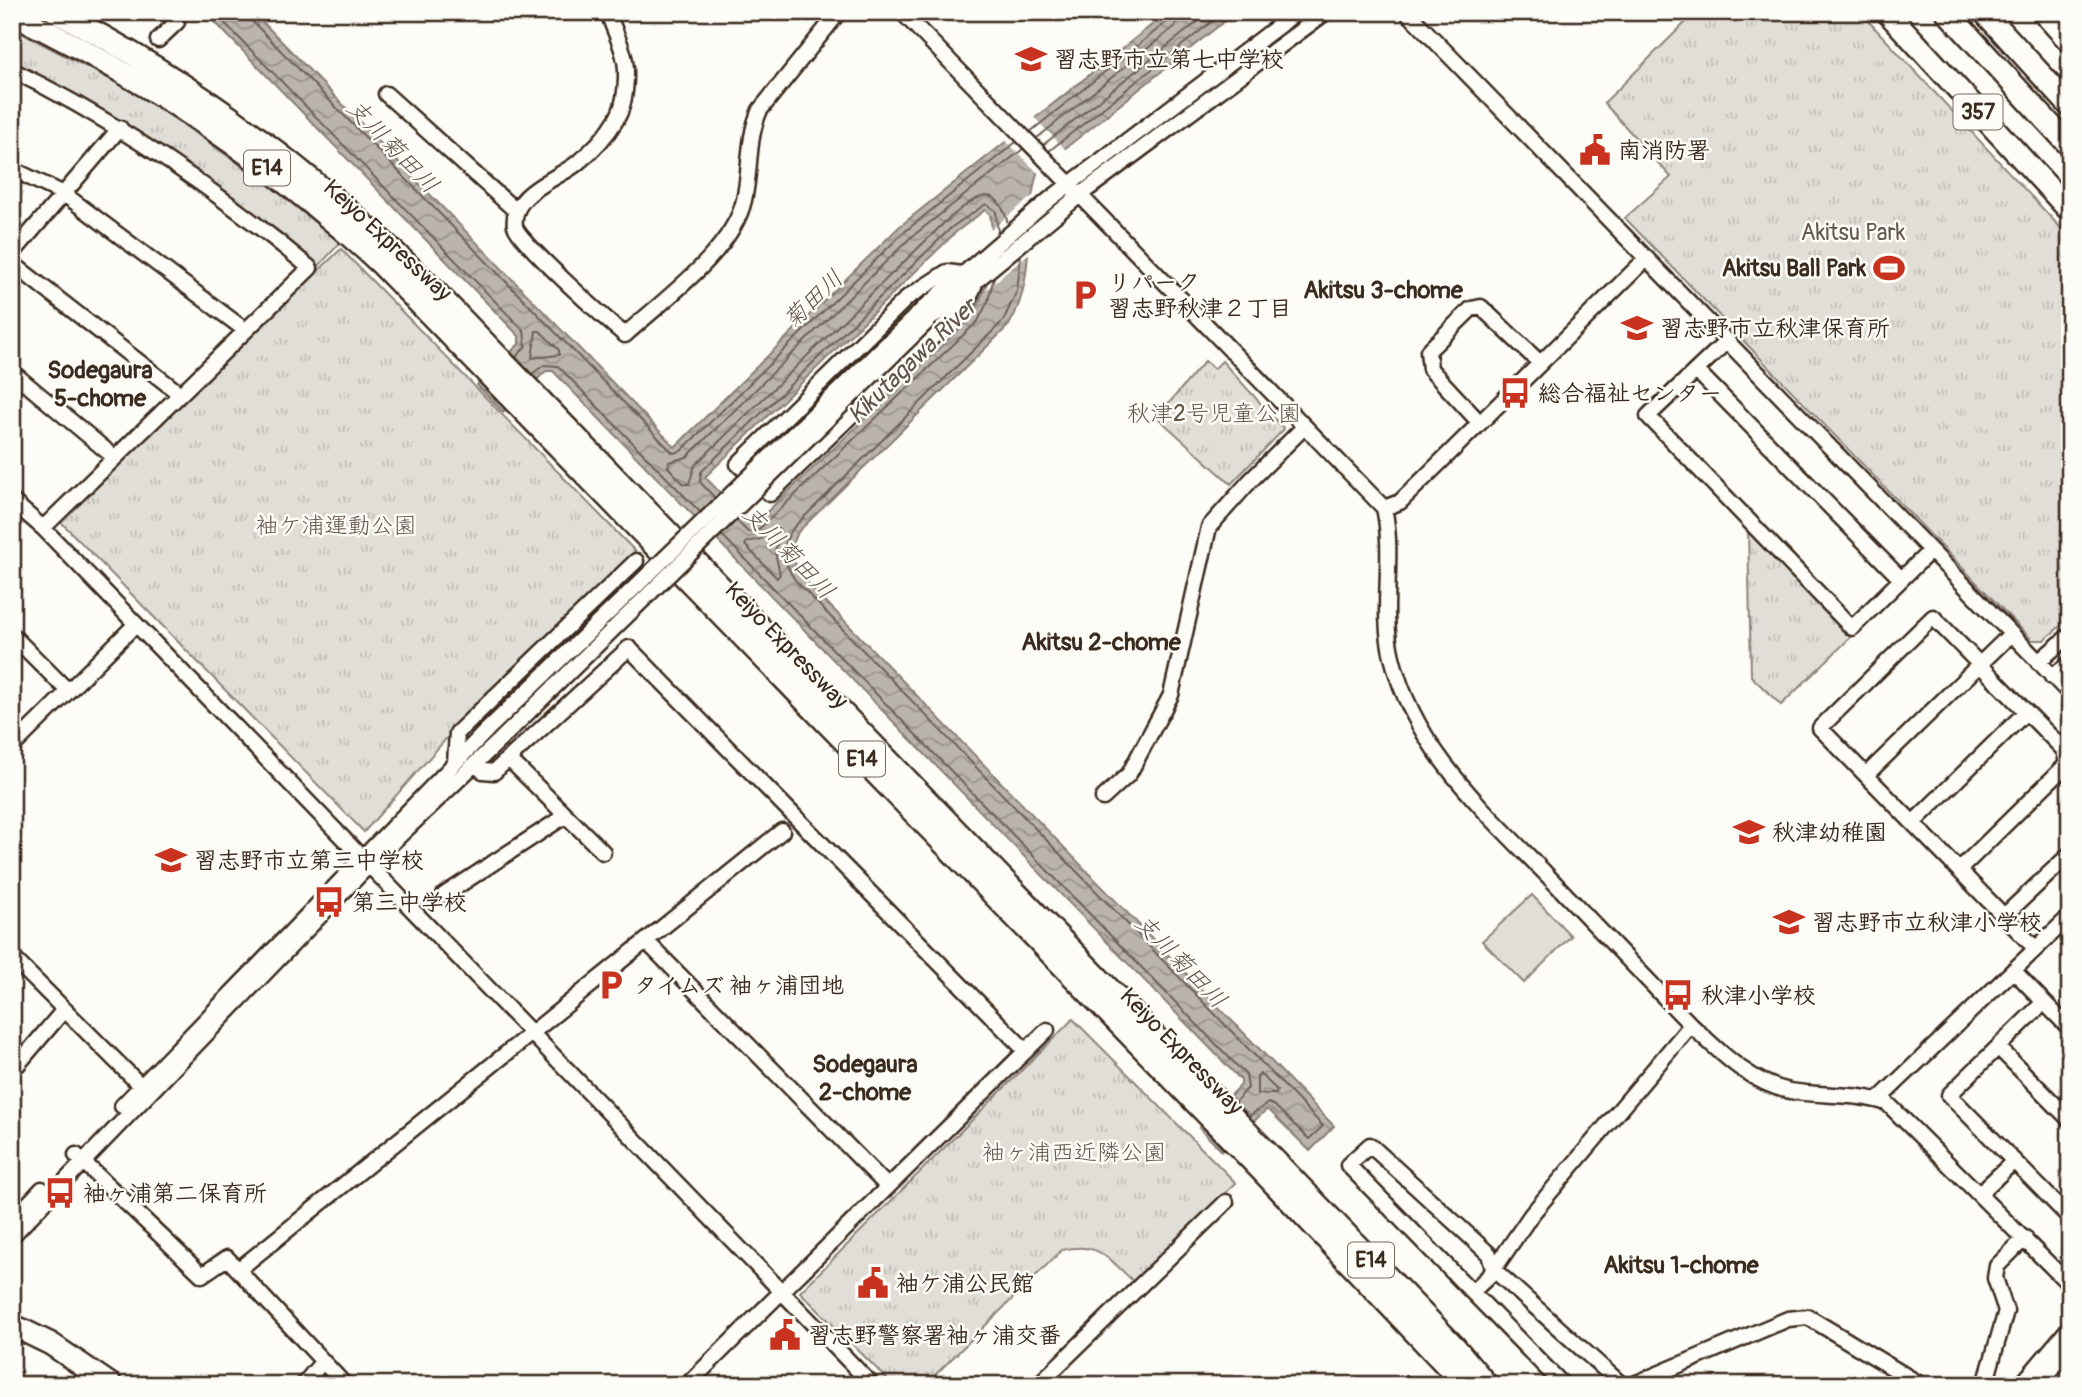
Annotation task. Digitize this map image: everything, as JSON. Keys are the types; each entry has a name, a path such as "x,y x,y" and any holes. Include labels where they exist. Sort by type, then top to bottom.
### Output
{"highway":[{"name":"Keiyo Expressway","path":"56,12 170,75 324,187 535,391 1211,1106"},
{"name":"357","path":"1887,12 2070,211"},
{"path":"1947,12 2070,146"},
{"path":"1984,12 2070,106"},
{"path":"2043,12 2070,42"},
{"name":"Keiyo Expressway","path":"12,14 153,89 248,153 370,254 1211,1106 1455,1347 1488,1385"},
{"name":"Keiyo Expressway","path":"1247,1142 1465,1385"},
{"path":"12,1325 51,1344 105,1383"}],"street":[{"path":"158,40 177,22 167,12"},
{"path":"608,12 624,54 626,72 622,105 617,118 579,162 536,189 516,211 515,225 524,241 565,278 581,298 625,335 682,283 730,233 744,202 753,124 760,110 839,12"},
{"path":"902,12 1384,508 1388,524 1385,620 1391,656 1413,720 1456,780 1691,1025 1731,1062 1763,1082 1788,1091 1862,1095 1887,1104 1980,1193 2070,1285"},
{"path":"367,861 500,740 928,313 962,274 1050,199 1297,12"},
{"path":"12,1221 367,861 487,730 928,313 976,281 1081,194 1326,12"},
{"path":"1407,12 2070,694"},
{"path":"12,70 78,103 120,128 250,217 310,268 43,527"},
{"path":"386,94 516,211"},
{"path":"12,254 120,128"},
{"path":"12,169 64,194 245,330"},
{"path":"1384,508 1400,502 1646,259"},
{"path":"12,263 180,394"},
{"path":"962,274 947,272 908,297 738,464 770,494 967,304 976,281"},
{"path":"1479,422 1430,369 1427,359 1429,351 1471,309 1481,307 1539,362"},
{"path":"1726,342 1647,416 1852,628 1930,551"},
{"path":"1697,371 1901,579"},
{"path":"12,372 114,457"},
{"path":"1103,799 1129,774 1171,695 1209,527 1250,481 1304,428"},
{"path":"12,501 43,527 872,1385"},
{"path":"455,762 457,733 636,561"},
{"path":"1959,870 2068,769 2064,750 1933,617 1820,728 2035,948"},
{"path":"12,747 136,624"},
{"path":"1866,775 2011,634"},
{"path":"12,635 68,691"},
{"path":"2038,662 2070,635"},
{"path":"475,764 483,771 494,772 629,648 1026,1051"},
{"path":"2052,677 2070,663"},
{"path":"1913,823 2026,712"},
{"path":"509,758 603,852"},
{"path":"444,895 565,816"},
{"path":"238,1270 534,1034 782,831"},
{"path":"2004,916 2070,855"},
{"path":"1878,1100 2070,916"},
{"path":"647,942 888,1187"},
{"path":"12,957 63,1011 144,1089"},
{"path":"2014,971 2069,1026"},
{"path":"2044,1002 1949,1095 2070,1218"},
{"path":"12,1063 18,1064 63,1011"},
{"path":"1472,1292 1493,1269 1531,1216 1691,1025"},
{"path":"687,1385 1047,1030"},
{"path":"1998,1047 2070,1120"},
{"path":"1563,1385 1348,1165 1370,1145 1489,1254 1493,1269 1622,1385"},
{"path":"78,1157 202,1275 227,1258 345,1385"},
{"path":"12,1236 78,1157"},
{"path":"1980,1193 2014,1161"},
{"path":"1038,1385 1226,1202"},
{"path":"1985,1385 2006,1311 1995,1278 1997,1266 2025,1238"},
{"path":"1632,1385 1788,1319 1808,1317 1920,1385"},
{"path":"2021,1385 2070,1327"},
{"path":"2039,1385 2070,1347"},
{"path":"303,1385 323,1361"}],"green space":[{"name":"Akitsu Park","path":"1696,12 1860,12 2070,238 2070,618 2044,640 2032,640 1625,218 1671,177 1604,103"},
{"path":"12,28 144,97 273,188 340,243 317,268 130,126 12,64"},
{"name":"袖ケ浦運動公園","path":"341,249 635,551 445,740 364,832 60,521"},
{"name":"秋津2号児童公園","path":"1205,361 1214,369 1222,361 1284,429 1231,484 1157,417"},
{"path":"1748,528 1852,636 1781,705 1751,676"},
{"path":"1532,895 1571,936 1524,983 1482,941"},
{"name":"袖ヶ浦西近隣公園","path":"1073,1019 1236,1183 1134,1282 1110,1259 1094,1250 1062,1250 925,1385 893,1385 800,1292"}],"water":[{"name":"支川菊田川","path":"205,12 253,12 675,447 899,227 1168,12 1236,12 1038,170 1033,189 1024,288 1009,325 798,532 790,551 800,575 1334,1126 1310,1151 1266,1110 1222,1151 1199,1128 1241,1085 1241,1080 553,371 546,371 503,412 477,385 519,344 519,336","holes":["985,210 990,214 992,240 989,267 973,316 752,526 705,477 956,232"]}],"pier":[{"path":"1033,116 1066,150 1040,175 1004,139"},
{"path":"1034,195 1031,252 987,289 989,231"}],"place":[{"name":"習志野市立第七中学校","path":"1031,59"},
{"name":"南消防署","path":"1595,150"},
{"name":"Akitsu Ball Park","path":"1889,268"},
{"name":"リパーク 習志野秋津２丁目","path":"1085,295"},
{"name":"習志野市立秋津保育所","path":"1637,328"},
{"name":"総合福祉センター","path":"1515,393"},
{"name":"秋津幼稚園","path":"1749,832"},
{"name":"習志野市立第三中学校","path":"171,860"},
{"name":"第三中学校","path":"329,902"},
{"name":"習志野市立秋津小学校","path":"1789,922"},
{"name":"タイムズ 袖ヶ浦団地","path":"611,985"},
{"name":"秋津小学校","path":"1678,995"},
{"name":"袖ヶ浦第二保育所","path":"60,1193"},
{"name":"袖ケ浦公民館","path":"873,1283"},
{"name":"習志野警察署袖ヶ浦交番","path":"785,1335"}],"district":[{"name":"Akitsu 3-chome","path":"1383,290"},
{"name":"Sodegaura 5-chome","path":"100,384"},
{"name":"Akitsu 2-chome","path":"1101,642"},
{"name":"Sodegaura 2-chome","path":"865,1078"},
{"name":"Akitsu 1-chome","path":"1681,1265"}],"water label":[{"name":"菊田川","path":"813,299"},
{"name":"Kikutagawa River","path":"912,361"}]}
